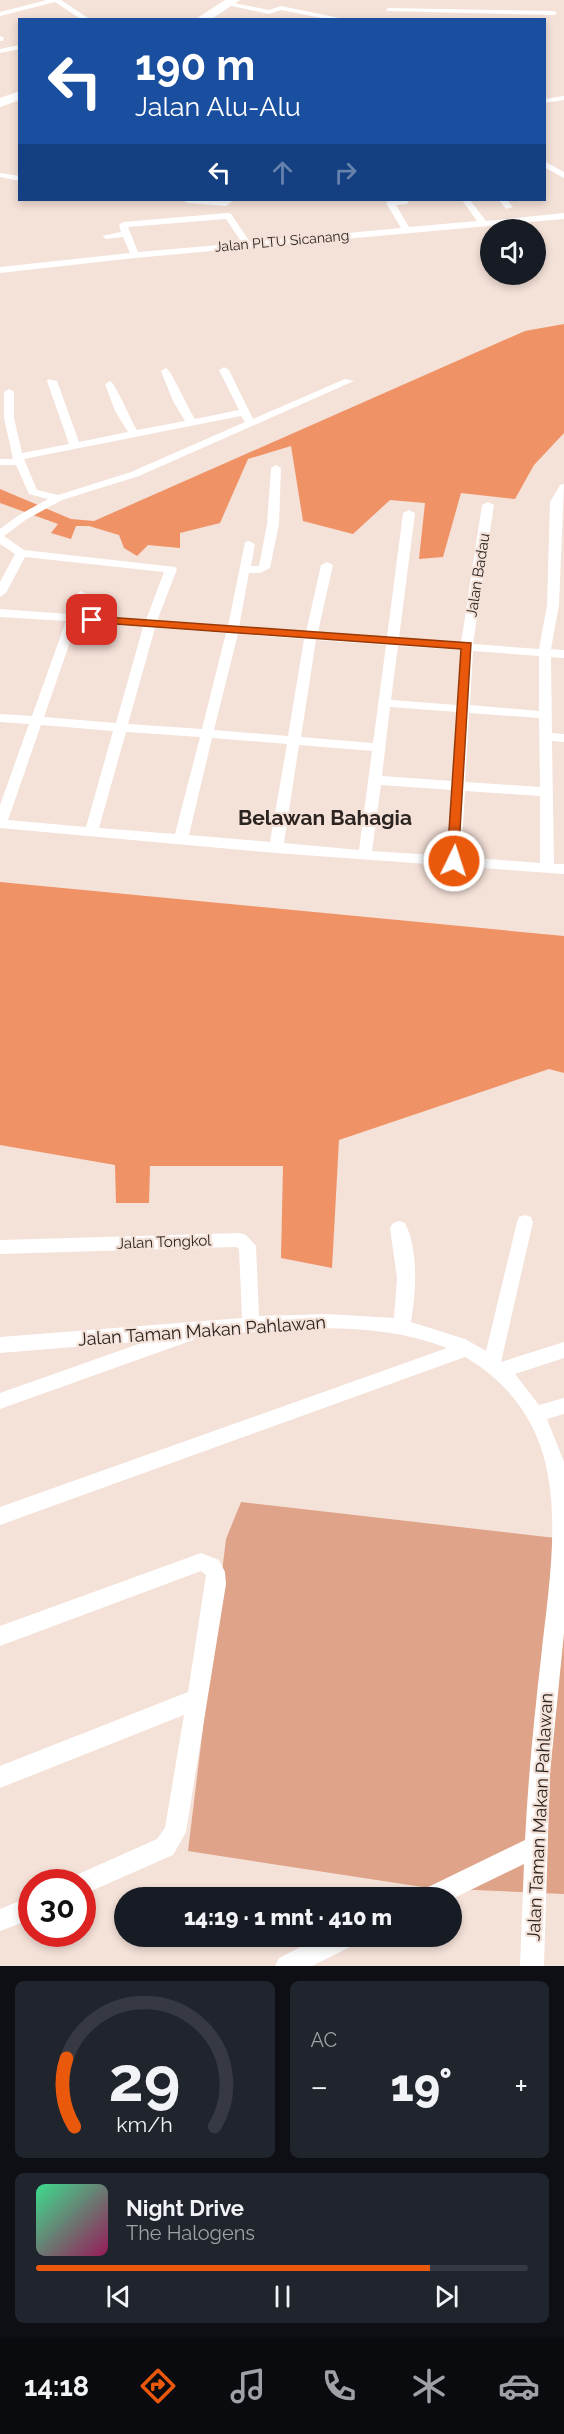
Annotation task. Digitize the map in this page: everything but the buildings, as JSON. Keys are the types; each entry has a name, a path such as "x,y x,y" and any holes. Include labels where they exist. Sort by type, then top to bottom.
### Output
{"highway":[{"path":"208,18 229,4"},
{"path":"0,103 18,96"}],"street":[{"path":"0,14 56,0 85,18"},
{"path":"386,18 387,10 394,2"},
{"path":"229,4 278,18"},
{"path":"229,4 269,12 280,8 335,18"},
{"path":"21,10 28,15"},
{"path":"387,10 554,13"},
{"path":"0,51 18,47"},
{"path":"546,99 564,98"},
{"path":"546,165 564,176"},
{"path":"0,175 18,178"},
{"path":"188,218 192,201"},
{"path":"203,201 226,203 229,201"},
{"path":"404,201 390,203 406,230"},
{"path":"467,201 480,219"},
{"path":"135,255 123,225 228,216 247,244"},
{"name":"Jalan PLTU Sicanang","path":"529,219 564,216"},
{"name":"Jalan PLTU Sicanang","path":"0,270 247,244 480,223"},
{"path":"106,236 126,234"},
{"path":"224,370 250,423"},
{"path":"166,371 187,424 201,444"},
{"path":"52,381 75,446"},
{"path":"91,833 150,624 171,569 21,553 0,536 23,517 53,500 135,474 349,381"},
{"path":"110,384 120,411 134,434"},
{"path":"9,392 4,425 18,460 33,492 53,500"},
{"path":"0,462 245,412"},
{"path":"245,569 264,568 273,524 276,468"},
{"path":"547,868 545,651 553,605 556,502 564,487"},
{"name":"Jalan Badau","path":"454,861 467,646 488,505"},
{"path":"365,855 409,513"},
{"path":"181,839 233,629 249,544"},
{"path":"0,593 6,567 21,553"},
{"path":"276,848 311,635 327,565"},
{"path":"81,595 0,824 276,848 564,869"},
{"path":"0,613 564,654"},
{"path":"384,703 546,715"},
{"path":"0,718 378,747"},
{"path":"547,737 564,738"},
{"path":"374,780 547,792"},
{"path":"525,1222 497,1366 564,1350"},
{"path":"399,1228 406,1257 405,1309 401,1327"},
{"name":"Jalan Tongkol","path":"0,1247 240,1240 247,1246 251,1324"},
{"name":"Jalan Taman Makan Pahlawan","path":"0,1345 251,1324 349,1322 401,1327 437,1336 497,1366 520,1389 549,1443 558,1476 563,1512 542,1750 532,1966"},
{"path":"0,1401 204,1329"},
{"path":"0,1516 465,1349"},
{"path":"535,1414 564,1406"},
{"path":"0,1636 201,1562 215,1570 216,1584 175,1832 165,1847 96,1878"},
{"path":"0,1777 195,1700"},
{"path":"453,1887 537,1846"},
{"path":"0,1920 18,1912"},
{"path":"286,1966 325,1947"}],"shaded area":[{"path":"564,324 564,433 534,465 515,499 461,493 443,557 419,559 425,503 390,500 353,534 303,521 291,446 248,459 220,523 180,533 180,548 148,545 137,556 124,548 119,535 89,526 76,526 71,539 51,533 58,524 0,503 0,489 71,519 94,521 525,331"},
{"path":"0,882 564,936 564,1073 549,1069 339,1140 332,1268 281,1258 283,1166 150,1166 149,1203 116,1203 115,1165 0,1145"},
{"path":"241,1502 564,1539 564,1894 462,1889 462,1887 422,1887 188,1851 226,1539"}],"district":[{"name":"Belawan Bahagia","path":"325,818"}],"route":[{"path":"92,620 467,646 454,861"}]}
